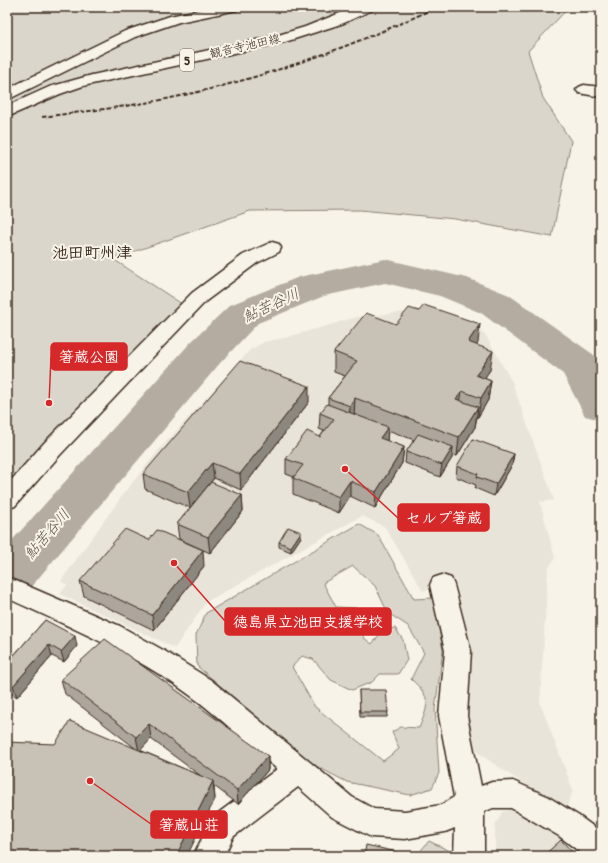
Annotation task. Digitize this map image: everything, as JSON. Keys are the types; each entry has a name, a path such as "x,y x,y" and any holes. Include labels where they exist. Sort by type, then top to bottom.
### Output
{"street":[{"path":"7,95 130,34 175,19 232,7"},
{"name":"観音寺池田線","path":"7,112 32,100 72,85 252,47 321,26 352,15 367,7"},
{"path":"584,90 601,92"},
{"path":"7,500 52,450 199,297 250,259 272,248"},
{"path":"442,585 458,651 453,716 470,804 469,856"},
{"path":"7,586 110,634 154,658 201,688 342,807 371,823 405,825 446,818 470,804 492,795 513,794 537,806 569,826 601,850"},
{"path":"208,856 223,827 298,770"}],"shaded area":[{"path":"7,7 569,7 528,51 543,98 571,141 552,237 455,219 360,210 250,211 113,259 185,306 7,491"},
{"path":"426,310 473,325 486,336 512,382 554,500 540,502 555,558 548,569 540,703 573,790 566,809 518,780 474,750 460,712 472,651 455,580 423,591 385,527 362,516 206,602 175,648 60,594 67,585 61,581 124,493 158,451 250,350 264,342 288,337 357,317"},
{"path":"359,524 378,535 414,599 433,598 443,650 435,709 439,773 432,788 410,795 347,782 310,763 197,666 196,635 206,613","holes":["353,566 375,586 388,613 408,626 424,653 411,679 423,691 427,702 425,713 419,728 401,727 392,732 399,749 383,761 315,707 292,667 302,656 313,659 331,680 352,690 372,682 380,674 398,674 407,660 403,640 395,628 383,630 372,644 364,638 362,622 357,608 336,607 323,583"]},
{"path":"515,808 573,843 587,856 495,856 495,826 502,812"},
{"path":"429,841 454,853 454,856 416,856"}],"building":[{"path":"424,305 480,324 468,342 493,351 476,375 491,381 481,398 462,391 456,399 478,407 459,437 355,398 350,406 328,398 357,361 334,352 366,313 396,324 409,308 419,311"},
{"path":"240,361 309,386 240,474 212,463 188,492 143,474"},
{"path":"327,404 388,427 380,438 404,447 376,492 350,481 339,497 293,478 303,465 286,459 307,431 320,437 334,419 320,413"},
{"path":"418,434 453,447 442,465 406,452"},
{"path":"473,439 514,454 496,484 477,477 478,474 457,466"},
{"path":"211,482 242,495 208,537 177,524"},
{"path":"288,527 301,532 291,547 279,542"},
{"path":"125,529 149,540 157,530 203,550 152,615 80,581"},
{"path":"45,620 75,636 61,652 49,645 13,686 7,683 7,663"},
{"path":"105,639 268,756 237,790 149,724 136,737 61,679"},
{"path":"359,690 386,690 388,712 360,712"},
{"path":"70,721 213,781 176,856 7,856 7,742 55,744"},
{"path":"561,840 576,856 543,856"},
{"path":"366,845 397,852 396,856 364,856"}],"waterway":[{"name":"鮎苦谷川","path":"7,580 206,352 244,314 313,286 385,271 453,287 495,304 579,365 601,405"}],"railway":[{"path":"42,117 156,101 229,84 300,63 369,37 437,7"}],"place":[{"name":"箸蔵公園","path":"49,403"},
{"name":"セルプ箸蔵","path":"345,469"},
{"name":"徳島県立池田支援学校","path":"174,563"},
{"name":"箸蔵山荘","path":"90,781"}],"district":[{"name":"池田町州津","path":"92,252"}]}
